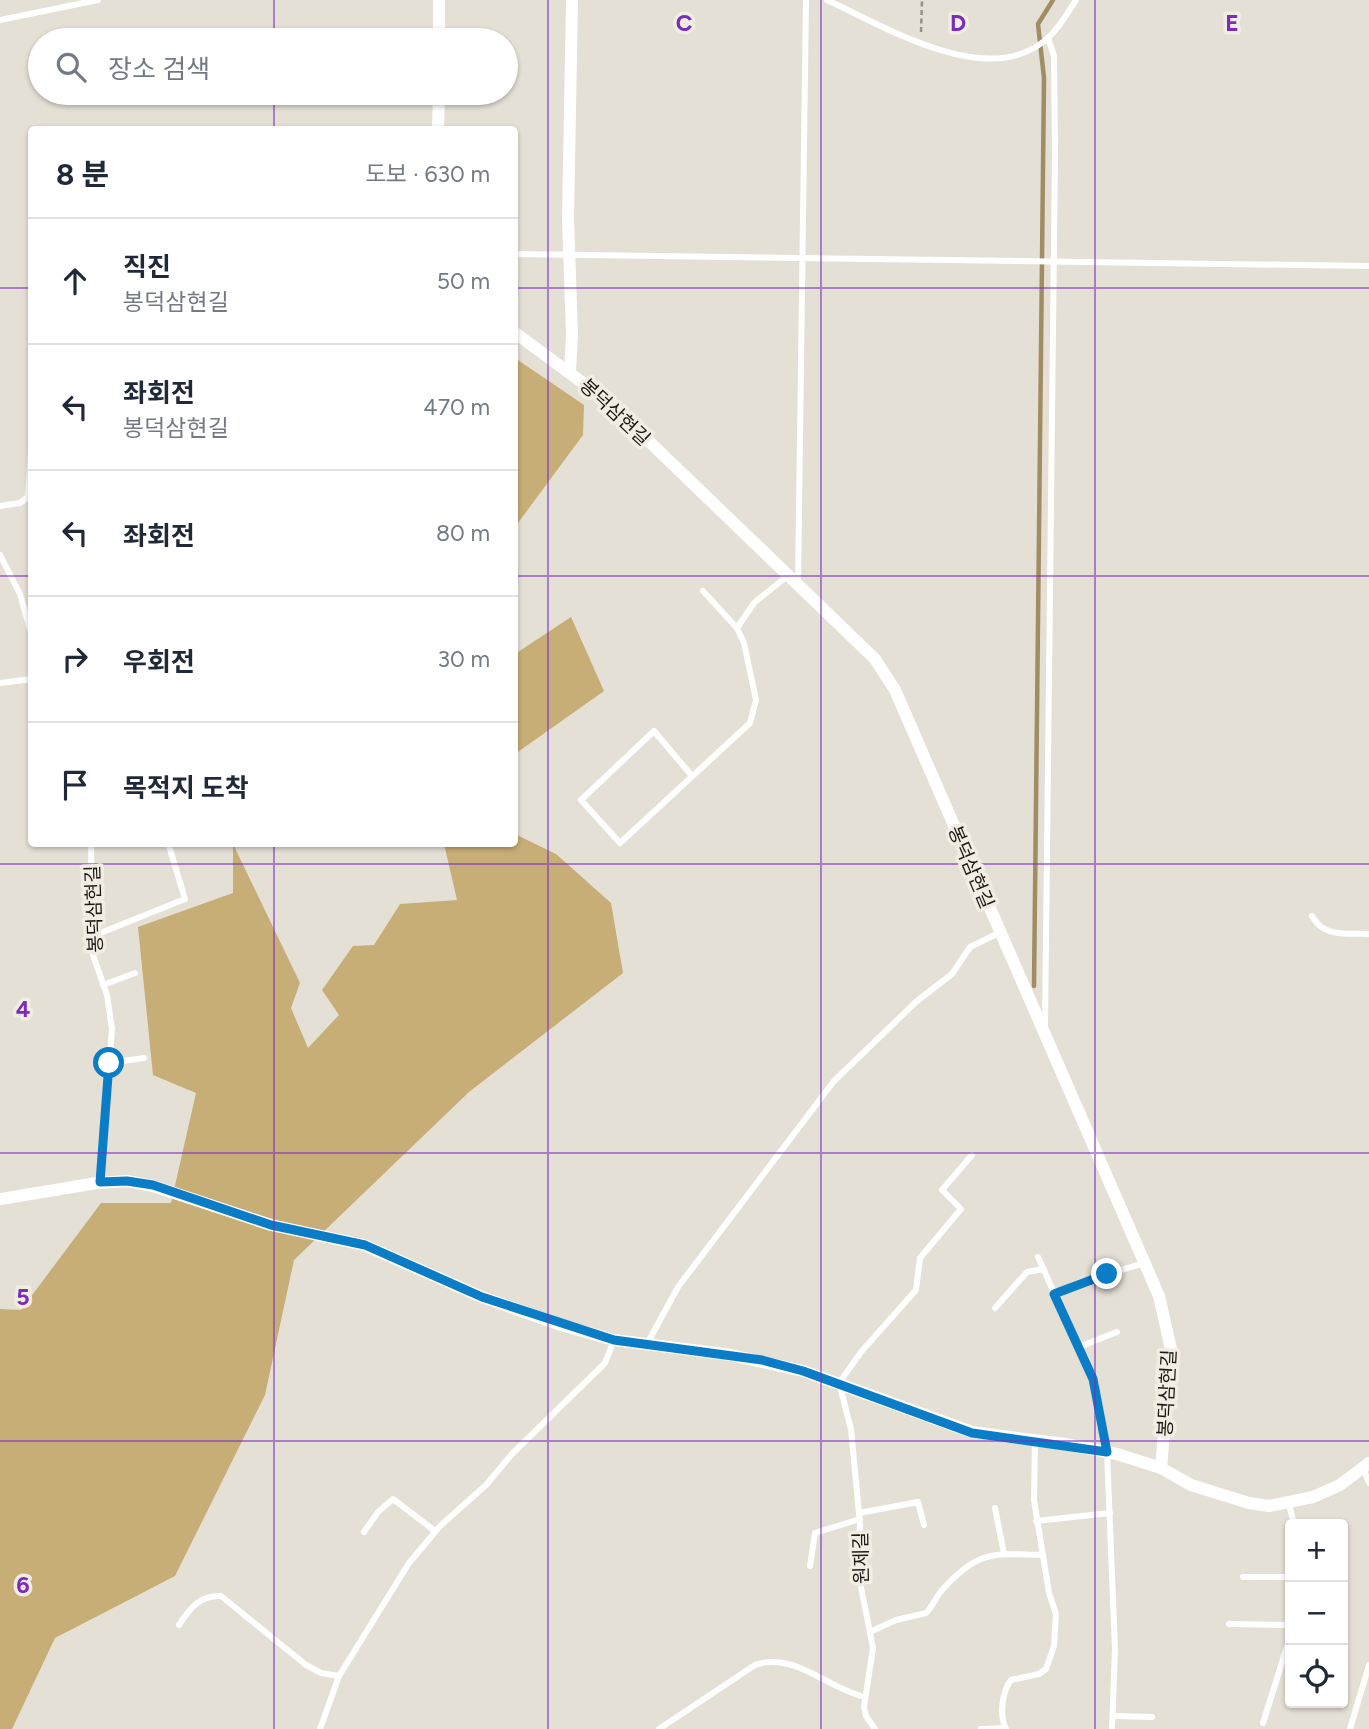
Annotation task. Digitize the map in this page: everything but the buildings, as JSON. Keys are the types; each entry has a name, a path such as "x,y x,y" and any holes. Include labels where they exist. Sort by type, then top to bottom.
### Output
{"street":[{"path":"439,0 439,28"},
{"name":"봉덕삼현길","path":"572,0 569,255 573,373 606,400 786,577 875,659 895,690 1159,1296 1171,1349 1161,1468"},
{"path":"438,126 439,105"},
{"path":"518,335 573,373"},
{"name":"봉덕삼현길","path":"0,1199 100,1182 127,1181 153,1185 271,1225 365,1245 482,1297 614,1340 762,1360 839,1383 972,1433 1107,1452 1161,1468 1191,1485 1248,1503 1289,1504 1339,1485 1366,1466"}],"lane":[{"path":"0,20 98,0"},
{"path":"798,588 806,0"},
{"path":"827,0 958,57 981,58 1014,55 1035,47 1048,38 1076,0"},
{"path":"1045,1035 1054,56 1048,38"},
{"path":"518,254 1369,266"},
{"path":"0,506 20,503 28,497"},
{"path":"0,555 20,594 28,622"},
{"path":"737,628 754,603 786,577"},
{"path":"692,776 654,731 581,800 620,843 750,723 756,701 744,643 737,628 703,591"},
{"path":"0,683 28,680"},
{"name":"봉덕삼현길","path":"91,847 93,955 103,985 111,1029 100,1182"},
{"path":"93,936 185,899 169,847"},
{"path":"1312,916 1318,928 1329,933 1369,934"},
{"path":"646,1346 678,1287 834,1081 917,1001 952,974 970,947 999,933"},
{"path":"103,985 135,973"},
{"path":"109,1063 144,1058"},
{"path":"839,1383 861,1352 916,1290 920,1258 961,1209 942,1190 972,1155"},
{"path":"1038,1257 1079,1347 1099,1399 1107,1452 1111,1513 1115,1648 1112,1729"},
{"path":"1054,1294 1080,1282 1145,1263"},
{"path":"995,1308 1027,1272 1044,1269"},
{"path":"1079,1347 1117,1332"},
{"path":"320,1729 339,1676 409,1563 435,1531 486,1485 512,1454 605,1363 614,1340"},
{"name":"원제길","path":"839,1383 851,1429 859,1516 857,1567 872,1631 872,1670 866,1697 866,1716 869,1725 875,1729"},
{"path":"981,1729 1005,1729 1003,1714 1006,1687 1011,1680 1039,1674 1051,1659 1056,1614 1036,1521 1032,1472 1034,1441"},
{"path":"1366,1466 1369,1483"},
{"path":"364,1532 378,1512 393,1499 435,1531"},
{"path":"810,1566 815,1533 859,1516 918,1502 924,1525"},
{"path":"1289,1504 1293,1519"},
{"path":"995,1508 1004,1554"},
{"path":"1036,1521 1111,1513"},
{"path":"872,1631 926,1613 939,1593 968,1565 987,1555 1042,1555"},
{"path":"1243,1577 1285,1577"},
{"path":"180,1625 191,1607 212,1595 221,1595 306,1665 321,1673 339,1676"},
{"path":"1229,1624 1285,1625"},
{"path":"1262,1723 1287,1645"},
{"path":"659,1729 747,1670 766,1661 796,1666 835,1688 866,1697"},
{"path":"1350,1729 1369,1665"},
{"path":"1113,1716 1152,1717"}],"path":[{"path":"921,43 922,0"}],"shaded area":[{"path":"518,360 584,405 583,435 518,523"},
{"path":"571,617 604,691 518,752 518,652"},
{"path":"518,835 556,854 611,903 623,973 469,1092 294,1260 265,1395 175,1576 55,1638 12,1729 0,1729 0,1309 21,1310 101,1203 171,1203 196,1093 153,1075 138,927 233,893 234,847 300,983 291,1008 308,1048 339,1015 322,990 353,946 374,945 400,904 457,900 445,847 518,847"}],"waterway":[{"path":"1034,986 1044,78 1038,24 1053,0"}],"route":[{"path":"109,1063 100,1182 127,1181 153,1185 271,1225 365,1245 482,1297 558,1324 614,1340 693,1352 731,1354 803,1371 972,1433 1107,1452 1103,1440 1099,1399 1093,1379 1054,1294 1107,1274"}]}
